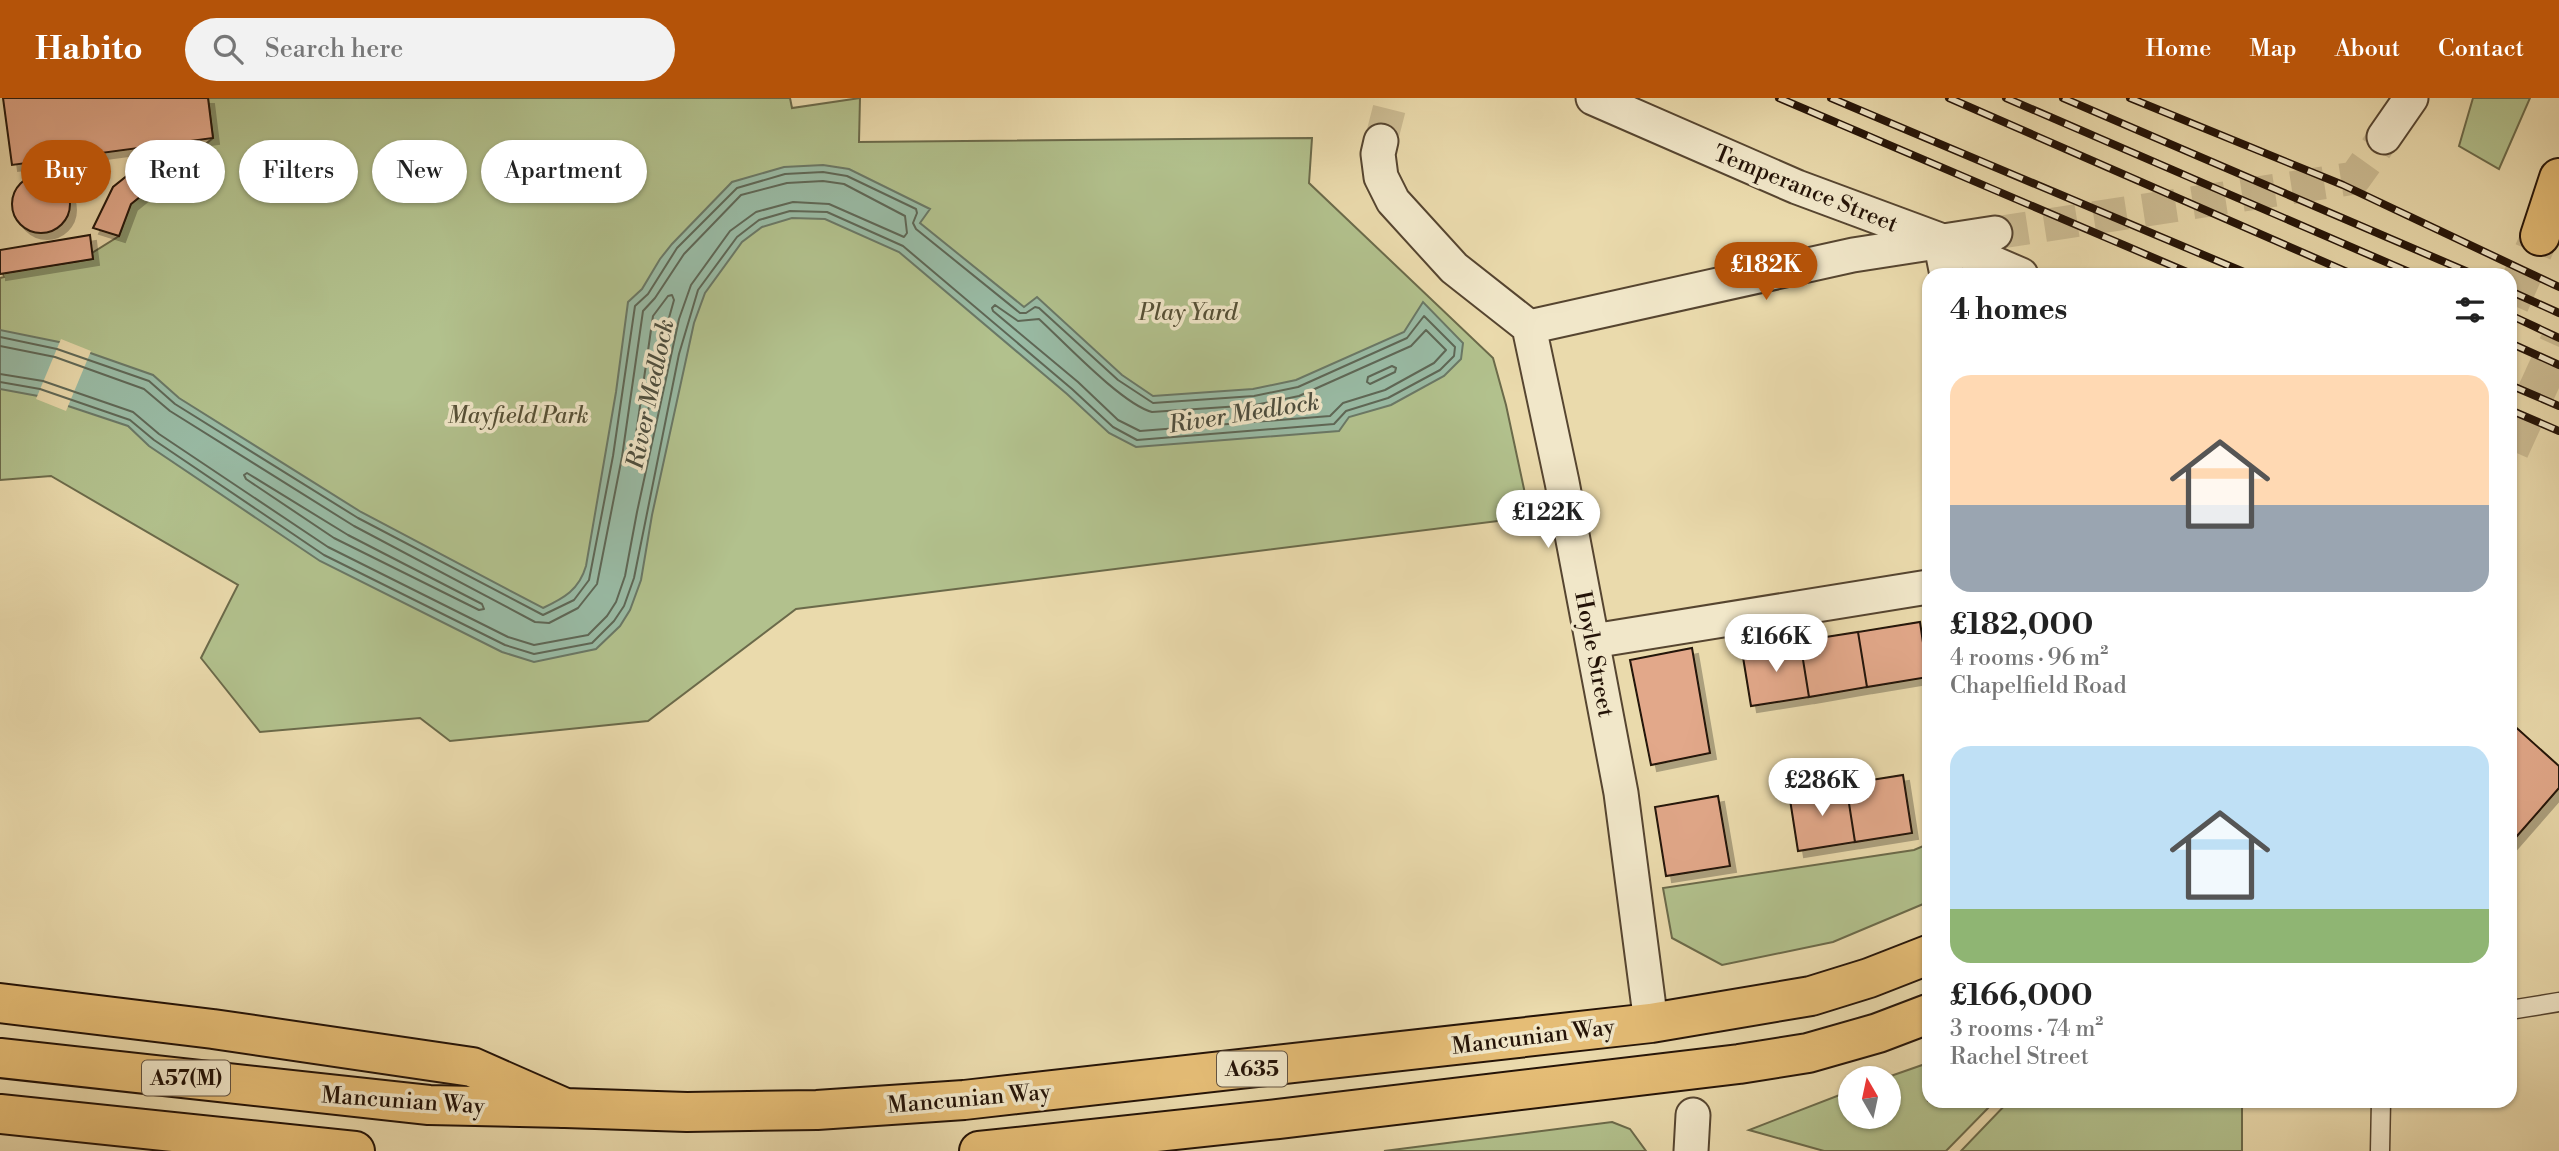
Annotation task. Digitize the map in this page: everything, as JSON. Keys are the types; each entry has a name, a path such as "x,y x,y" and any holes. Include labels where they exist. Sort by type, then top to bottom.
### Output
{"highway":[{"path":"2540,236 2559,178"},
{"name":"Mancunian Way","path":"0,1058 429,1105 687,1112 817,1110 964,1100 1651,1023 1811,996 1922,957"},
{"path":"0,1003 213,1029 472,1067 565,1108"},
{"name":"A635","path":"979,1151 1739,1065 1808,1053 1878,1033 1922,1016"},
{"name":"A57(M)","path":"0,1114 355,1151"}],"street":[{"name":"Temperance Street","path":"1593,98 1797,187 1940,240 2005,268"},
{"path":"2384,137 2405,100"},
{"path":"1381,141 1378,154 1381,177 1393,201 1454,268 1529,327 1853,255 1995,233"},
{"path":"1940,240 1946,268"},
{"name":"Hoyle Street","path":"1529,327 1621,793 1651,1023"},
{"path":"1593,641 1922,588"},
{"path":"1691,1151 1693,1115"}],"lane":[{"path":"2517,1009 2559,1002"},
{"path":"2380,1151 2381,1108"}],"green space":[{"name":"Mayfield Park","path":"208,98 790,98 792,108 860,98 859,142 1312,138 1309,183 1493,358 1530,517 796,609 648,721 450,741 420,718 260,732 201,658 238,585 51,476 0,480 0,278 4,277 3,273 93,259 92,253 119,236 132,203 225,203 225,140 211,140 213,138"},
{"path":"2473,98 2530,98 2499,169 2459,146"},
{"path":"1922,847 1922,905 1833,942 1722,965 1672,938 1663,888 1914,850"},
{"path":"1922,1065 1922,1108 1988,1108 1946,1151 1824,1151 1749,1130 1838,1096 1838,1129 1901,1129 1901,1072"},
{"path":"2002,1108 2242,1108 2242,1151 1961,1151"},
{"path":"1612,1122 1630,1129 1646,1151 1384,1151"}],"water":[{"name":"River Medlock","path":"823,165 849,169 930,209 920,223 1024,307 1037,297 1122,375 1153,396 1253,389 1296,380 1404,332 1423,302 1463,343 1461,359 1444,376 1391,405 1349,417 1339,431 1136,447 1109,433 1067,394 899,252 825,219 792,218 762,227 742,242 705,293 694,323 652,515 641,580 630,610 620,626 596,649 534,662 502,652 320,561 149,446 128,426 38,396 0,389 0,330 59,342 153,375 179,398 361,512 543,608 570,592 586,566 616,392 628,302 642,289 672,244 732,182 784,167"}],"pier":[{"path":"61,339 91,351 66,411 36,399"}],"building":[{"path":"3,98 208,98 213,138 125,140 125,150 111,152 111,140 21,140 21,164 12,165"},
{"path":"125,177 125,203 132,203 119,236 93,228 105,203 111,203 113,187"},
{"path":"21,184 21,203 70,203 65,220 52,231 41,233 30,231 17,220 12,204 14,193"},
{"path":"90,235 93,259 0,274 0,250"},
{"path":"1920,622 1922,678 1867,687 1858,632"},
{"path":"1858,632 1867,687 1809,697 1800,641"},
{"path":"1800,641 1809,697 1751,706 1742,651"},
{"path":"1692,648 1710,753 1651,765 1630,660"},
{"path":"2517,728 2559,766 2559,788 2517,836"},
{"path":"1903,775 1912,833 1855,842 1846,784"},
{"path":"1846,784 1855,842 1798,851 1789,793"},
{"path":"1718,796 1730,866 1666,876 1655,807"}],"tunnel":[{"path":"1381,141 1392,98"},
{"path":"1995,233 2355,178 2384,137"},
{"path":"2517,288 2540,236"},
{"path":"2517,435 2559,342"}],"railway":[{"path":"1779,98 2178,268"},
{"path":"1831,98 2234,268"},
{"path":"1949,98 2338,268"},
{"path":"2006,98 2400,268"},
{"path":"2063,98 2459,268"},
{"path":"2130,98 2343,185 2559,287"},
{"path":"2517,294 2559,313"},
{"path":"2517,318 2559,338"},
{"path":"2517,346 2559,365"},
{"path":"2517,388 2559,406"},
{"path":"2517,413 2559,431"}],"park label":[{"name":"Play Yard","path":"1188,312"}]}
